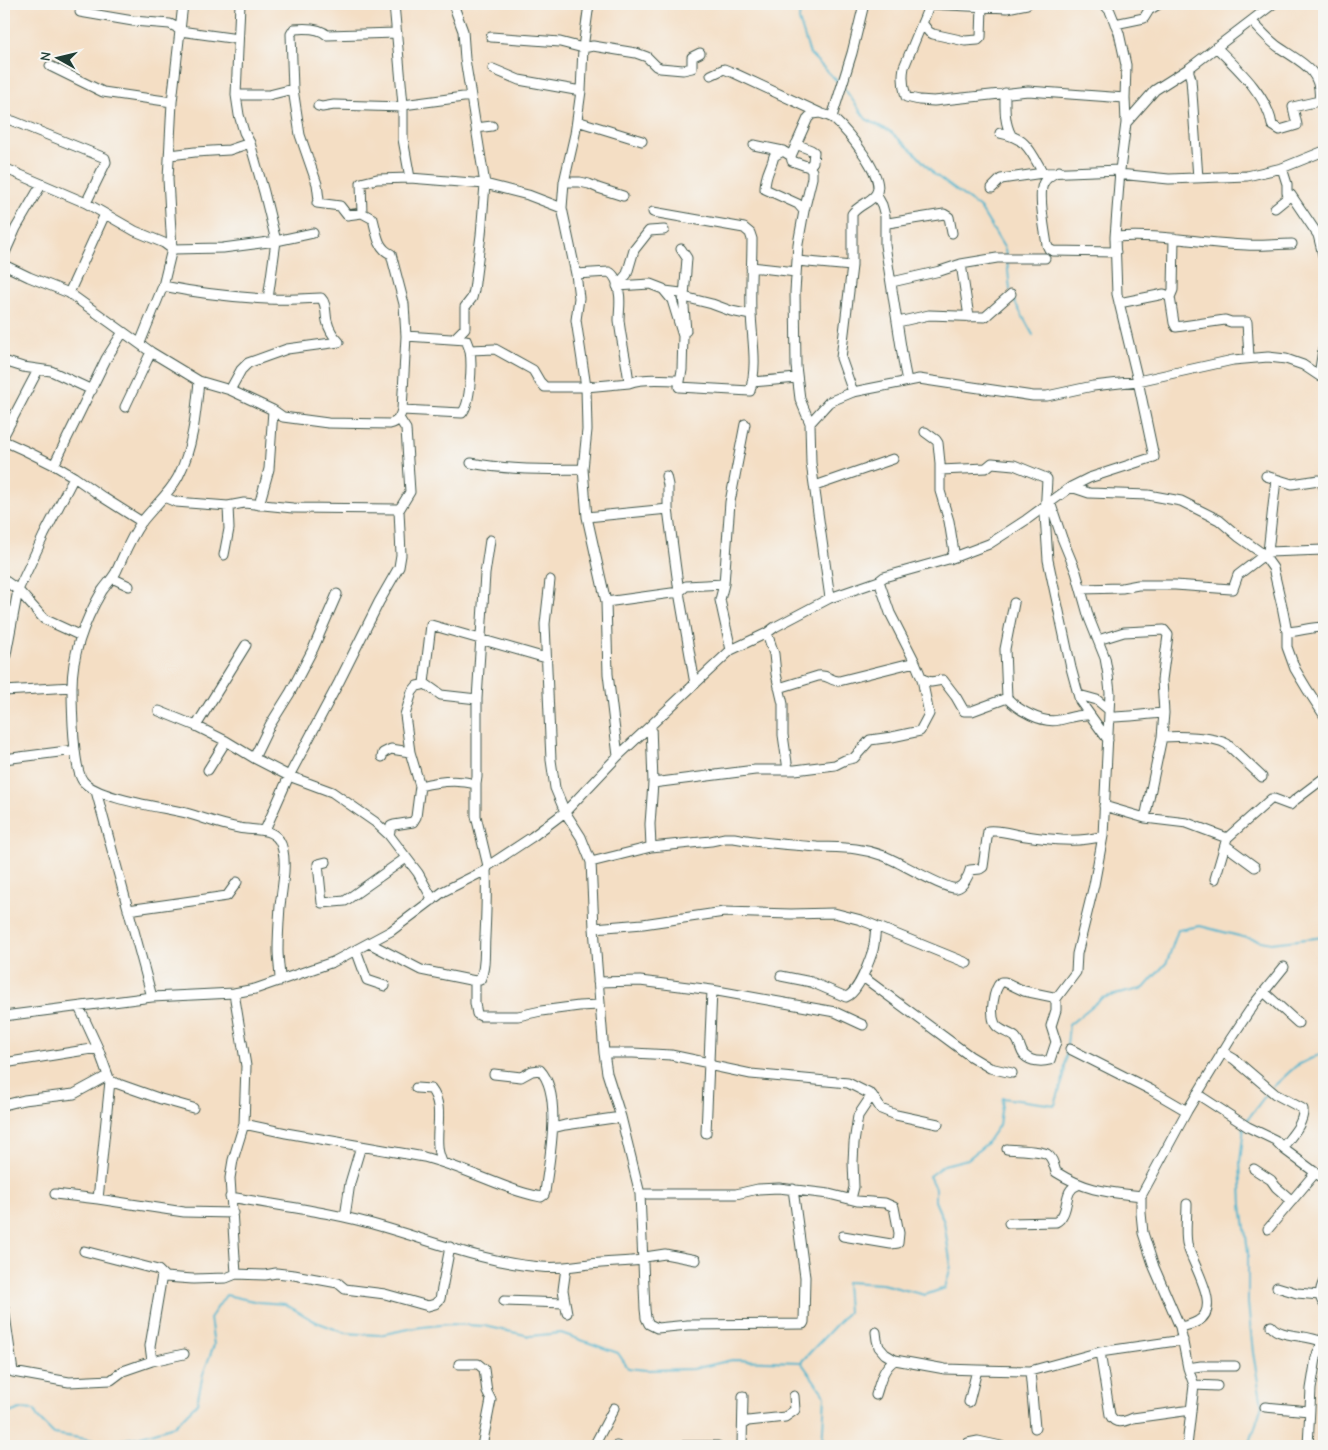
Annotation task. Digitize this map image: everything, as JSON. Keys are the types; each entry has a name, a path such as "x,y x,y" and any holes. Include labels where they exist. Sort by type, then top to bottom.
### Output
{"street":[{"path":"140,343 163,286 172,249 168,178 172,102 183,4"},
{"path":"240,4 236,95 239,115 244,132 250,143 276,241 268,299"},
{"path":"394,4 403,106 403,138 410,178"},
{"path":"454,4 463,31 465,59 485,184 474,290 472,298 465,307 465,328 456,338"},
{"path":"589,4 583,48 581,91 564,182 562,208 576,274 579,298 576,320 586,387 587,430 583,469 587,517 606,602 608,674 618,756"},
{"path":"832,117 852,53 864,4"},
{"path":"1027,4 1007,8 929,4 904,67 904,90 906,96 919,100 934,101 1028,91 1124,98"},
{"path":"4,1016 152,997 234,993 255,989 333,962 391,931 444,891 487,868 565,812 618,756 731,650 767,633 830,598 879,581 884,577 950,559 989,544 1071,487 1089,478 1154,457 1117,294 1115,237 1126,123 1124,98 1126,65 1119,33 1110,11 1104,4"},
{"path":"1115,24 1144,18 1149,10 1159,4"},
{"path":"1126,123 1155,90 1188,69 1273,4"},
{"path":"922,23 933,34 965,41 978,40 981,37 982,6"},
{"path":"80,12 133,21 170,24 180,31 238,39"},
{"path":"1216,47 1251,83 1270,116 1272,126 1280,130 1297,124 1293,107 1322,103 1315,75 1291,54 1278,47 1251,20"},
{"path":"265,830 289,776 399,567 401,555 399,510 410,492 406,429 401,414 406,336 404,304 391,254 380,245 373,219 362,213 347,216 340,206 317,203 319,200 317,184 300,135 293,89 291,34 294,29 323,31 327,35 397,33"},
{"path":"491,37 560,42 583,48 593,46 636,53 647,56 660,68 684,70 692,68 692,57 700,53"},
{"path":"50,66 103,92 172,102"},
{"path":"493,68 519,80 581,91"},
{"path":"711,75 724,69 734,72 832,117 870,163 876,177 876,194 882,204 886,225 885,245 907,381"},
{"path":"1188,69 1191,79 1198,178"},
{"path":"236,95 269,95 293,89"},
{"path":"1005,93 1006,123 1011,135"},
{"path":"318,106 403,106 471,96"},
{"path":"804,212 798,204 765,189 767,173 774,156 787,154 796,144 808,118 812,114 820,113"},
{"path":"577,120 642,141"},
{"path":"13,121 105,158 106,162 86,203"},
{"path":"476,128 492,126"},
{"path":"1000,133 1022,140 1041,173 1043,184 1042,212 1049,249 1053,251 1116,252"},
{"path":"170,155 229,150 250,143"},
{"path":"796,144 814,152 813,162 809,167"},
{"path":"754,145 787,154 792,161 809,167 812,171 804,212 794,292 796,366 800,399 810,423 811,463 830,598"},
{"path":"992,188 1001,179 1059,172 1120,172 1169,180 1247,176 1282,168 1324,151"},
{"path":"4,168 86,203 135,231 164,243 172,249 223,248 276,241 313,233"},
{"path":"1282,168 1287,184 1287,193 1291,195 1318,234 1324,258"},
{"path":"1043,184 1051,175 1059,172"},
{"path":"362,213 361,183 377,179 410,178 485,184 528,195 562,208"},
{"path":"564,182 589,184 623,196"},
{"path":"4,255 21,219 43,185"},
{"path":"853,392 841,358 852,266 852,214 855,209 876,194"},
{"path":"1276,208 1291,195"},
{"path":"617,286 650,284 664,289 672,300 683,336 682,370 679,387 748,392 750,390 755,351 751,315 752,239 750,233 744,228 653,212"},
{"path":"68,293 105,214"},
{"path":"886,225 888,223 944,214 949,217 952,233"},
{"path":"617,286 627,274 634,250 649,232 664,230"},
{"path":"1115,237 1174,238 1245,245 1292,244"},
{"path":"1174,238 1174,290 1170,297 1176,327 1225,320 1230,322 1246,322 1249,358"},
{"path":"681,249 687,258 684,307 685,326 688,337 682,344"},
{"path":"892,282 961,264 997,258 1045,258"},
{"path":"797,260 852,266"},
{"path":"961,264 969,318"},
{"path":"4,265 68,293 151,352 199,381 230,390 273,410 283,417 328,423 390,424 395,422 401,414"},
{"path":"752,267 796,272"},
{"path":"576,274 609,272 616,278 629,383"},
{"path":"163,286 230,296 268,299 321,298 325,304 326,320 332,334 339,342 287,349 248,363 241,370 230,390"},
{"path":"665,291 681,293 684,297 751,315"},
{"path":"898,322 929,315 969,318 986,317 1011,294"},
{"path":"1120,303 1164,294 1170,297"},
{"path":"54,465 106,359 124,332"},
{"path":"401,414 462,413 465,409 470,383 470,350 466,340 406,336"},
{"path":"810,423 829,402 853,392 919,379 1033,396 1047,396 1093,386 1138,380 1233,360 1268,357 1286,359 1303,365 1321,377 1324,344"},
{"path":"470,350 495,349 533,370 545,387 586,387 633,381 680,380"},
{"path":"125,407 151,352"},
{"path":"4,360 23,367 51,371 92,390"},
{"path":"4,435 38,370"},
{"path":"752,382 797,378"},
{"path":"199,381 196,412 189,446 177,478 164,497 142,522 132,538 112,578 102,591 81,636 73,663 72,687 75,750 79,775 96,792 186,813 231,827 265,830 278,839 282,849 284,864 278,949 280,981"},
{"path":"259,505 269,469 273,410"},
{"path":"731,650 720,600 724,584 730,502 745,424"},
{"path":"924,432 936,440 940,470 940,491 949,521 954,552 950,559"},
{"path":"4,441 54,465 142,522"},
{"path":"814,486 893,459"},
{"path":"471,463 505,468 543,470 583,469"},
{"path":"940,470 986,468 992,463 1014,465 1047,479 1048,560 1070,668 1080,701 1108,740"},
{"path":"666,476 668,509 679,592 695,684"},
{"path":"1266,476 1292,484 1319,480 1324,488"},
{"path":"4,660 18,590 74,477"},
{"path":"1265,553 1276,479"},
{"path":"1071,487 1088,493 1148,495 1180,500 1219,520 1239,537 1265,553 1273,568 1287,632 1287,646 1295,669 1324,714"},
{"path":"164,497 176,502 228,506 244,503 293,508 399,510"},
{"path":"1048,503 1076,572 1088,618 1105,658 1108,675 1110,693 1103,836 1094,885 1077,954 1076,972 1055,1000 1056,1010 1051,1026 1056,1042 1050,1060 1038,1062 1024,1055 1016,1038 995,1024 993,1012 994,994 1001,982 1024,991 1053,997 1055,1000"},
{"path":"224,555 229,529 228,506"},
{"path":"587,517 668,509"},
{"path":"369,943 422,970 475,981 480,980 484,965 487,868 476,816 476,784 478,777 476,699 485,574 490,540"},
{"path":"1081,589 1122,588 1138,585 1175,585 1228,589 1233,588 1238,575 1265,553 1324,550"},
{"path":"112,578 128,586"},
{"path":"4,580 18,590 44,619 81,636"},
{"path":"550,580 544,624 551,760 555,788 565,812 581,836 591,862 594,928 606,1073 622,1117 640,1194 646,1318 649,1324 657,1328 688,1325 803,1324 806,1277 793,1189"},
{"path":"653,783 755,770 788,770 835,765 854,758 870,740 920,731 929,714 922,680 890,613 879,581"},
{"path":"606,602 679,592 686,586 724,584"},
{"path":"254,758 270,725 313,650 337,594"},
{"path":"1014,603 1005,649 1007,698 1015,706 1043,720 1053,722 1090,715"},
{"path":"424,683 431,625 546,658"},
{"path":"1287,632 1324,627"},
{"path":"1098,640 1124,632 1164,630 1168,635 1162,680 1164,712 1162,737 1146,818"},
{"path":"767,633 774,654 779,688 784,704 783,735 788,770"},
{"path":"196,726 246,645"},
{"path":"779,688 823,675 834,681 839,681 915,662"},
{"path":"922,680 931,682 943,680 956,696 964,712 972,711 1007,698"},
{"path":"390,835 391,826 416,820 420,786 410,752 405,715 412,692 417,686 424,683"},
{"path":"424,683 441,694 476,699"},
{"path":"4,691 72,687"},
{"path":"1078,694 1097,700 1109,714 1130,717 1164,712"},
{"path":"159,711 196,726 289,776 332,792 375,822 390,835 418,872 433,900"},
{"path":"651,847 652,725"},
{"path":"1162,737 1179,736 1221,740 1262,777"},
{"path":"208,770 226,741"},
{"path":"382,757 383,753 392,749 410,752"},
{"path":"4,759 75,750"},
{"path":"1215,879 1226,842 1271,799 1289,805 1324,778"},
{"path":"420,786 441,781 476,784"},
{"path":"96,792 152,997"},
{"path":"1104,806 1146,818 1187,823 1226,842 1255,868"},
{"path":"591,862 651,847 725,838 868,850 887,857 939,883 956,888 960,887 970,874 970,870 983,867 988,831 1078,841 1103,836"},
{"path":"326,862 318,864 322,903 345,901 406,858"},
{"path":"128,910 227,896 237,882"},
{"path":"594,928 644,924 724,912 834,913 861,920 968,963"},
{"path":"781,976 811,982 846,997 851,996 862,977 873,950 876,926"},
{"path":"356,950 367,980 380,986 385,986"},
{"path":"1186,1446 1194,1385 1188,1368 1180,1328 1154,1267 1143,1233 1142,1196 1187,1111 1222,1052 1254,1004 1284,967"},
{"path":"862,977 970,1056 990,1068 1012,1073"},
{"path":"475,981 475,1003 478,1014 481,1016 518,1016 541,1011 600,1005"},
{"path":"598,982 640,981 712,990 835,1012 864,1025"},
{"path":"706,1133 712,990"},
{"path":"1264,992 1298,1023"},
{"path":"234,993 246,1066 244,1124 233,1160 230,1178 236,1274"},
{"path":"79,1006 109,1078 98,1199"},
{"path":"4,1063 98,1048"},
{"path":"1070,1049 1151,1090 1187,1111"},
{"path":"604,1053 634,1052 671,1055 752,1074 848,1083 872,1095 881,1109 896,1115 938,1124"},
{"path":"1222,1052 1234,1059 1275,1094 1303,1109 1303,1118 1299,1126 1283,1147"},
{"path":"244,1124 424,1157 442,1162 516,1191 541,1197 545,1192 553,1128 551,1092 547,1077 540,1070 532,1071 521,1077 494,1074"},
{"path":"4,1104 74,1094 109,1078 161,1099 193,1108"},
{"path":"416,1088 431,1089 435,1094 437,1101 438,1148 442,1162"},
{"path":"1197,1094 1248,1127 1275,1140 1324,1179"},
{"path":"851,1199 854,1187 854,1143 858,1116 872,1095"},
{"path":"553,1128 622,1117"},
{"path":"345,1217 350,1183 361,1146"},
{"path":"1007,1149 1047,1154 1053,1161 1056,1172 1078,1185 1103,1192 1142,1196"},
{"path":"1254,1169 1271,1180 1292,1201"},
{"path":"1268,1230 1316,1172"},
{"path":"1009,1223 1056,1222 1062,1217 1069,1191 1078,1185"},
{"path":"640,1194 736,1194 758,1189 779,1188 885,1203 894,1207 899,1233 898,1243 891,1244 843,1236"},
{"path":"55,1194 184,1212 233,1214"},
{"path":"230,1197 345,1217 384,1227 437,1245 510,1263 541,1268 566,1268 643,1260 645,1257 665,1254 696,1260"},
{"path":"1180,1328 1198,1321 1206,1314 1208,1303 1206,1290 1192,1259 1187,1242 1187,1204"},
{"path":"84,1251 158,1270 165,1277 193,1279 226,1278 236,1274 265,1275 276,1273 338,1283 345,1290 385,1294 421,1306 428,1306 435,1304 440,1299 450,1247"},
{"path":"566,1268 563,1290 567,1313"},
{"path":"152,1361 150,1346 162,1275"},
{"path":"1277,1287 1322,1300 1320,1290 1324,1281"},
{"path":"504,1301 565,1303"},
{"path":"4,1308 13,1372 69,1382 111,1380 123,1371 152,1361 184,1354"},
{"path":"1271,1326 1273,1330 1279,1332 1323,1339 1316,1358 1311,1389 1308,1446"},
{"path":"876,1332 879,1347 885,1354 895,1360 945,1368 977,1370 1030,1370 1100,1352 1182,1340"},
{"path":"1100,1352 1110,1415 1116,1422 1191,1410"},
{"path":"876,1395 883,1374 890,1363 895,1360"},
{"path":"459,1364 478,1364 484,1369 487,1392 491,1400 482,1446"},
{"path":"1188,1368 1236,1366"},
{"path":"969,1402 977,1370"},
{"path":"1030,1370 1035,1428"},
{"path":"1194,1385 1217,1386"},
{"path":"742,1446 743,1396"},
{"path":"743,1424 748,1421 785,1417 795,1410 794,1396"},
{"path":"1265,1407 1309,1411"},
{"path":"594,1446 614,1408"},
{"path":"966,1446 968,1443 978,1440 1001,1446"},
{"path":"679,1446 718,1446"}],"waterway":[{"path":"800,4 799,20 810,54 839,83"},
{"path":"844,88 866,119 891,132 916,154 934,174 980,208 1005,249 1006,256"},
{"path":"1007,260 1010,290"},
{"path":"1012,297 1033,335"},
{"path":"801,1362 848,1312 846,1282 882,1284 925,1295 945,1288 951,1266 944,1222 935,1201 935,1188 929,1176 944,1165 968,1159 986,1144 999,1125 1003,1098 1055,1105 1064,1076 1069,1025 1102,998 1144,988 1167,962 1178,930 1200,926 1271,943 1324,937"},
{"path":"1273,1087 1296,1066 1324,1052"},
{"path":"1245,1123 1268,1092"},
{"path":"1244,1127 1240,1162 1242,1205 1248,1252 1248,1303 1253,1353 1262,1405 1249,1446"},
{"path":"4,1415 20,1409 35,1410 37,1417 54,1434 106,1442 138,1437 174,1426 197,1403 203,1374 214,1345 210,1318 226,1295 258,1302 285,1304 314,1321 345,1333 379,1335 449,1324 485,1326 530,1336 561,1333 618,1353 628,1368 646,1370 693,1369 732,1360 801,1362"},
{"path":"801,1362 825,1396 822,1446"}]}
